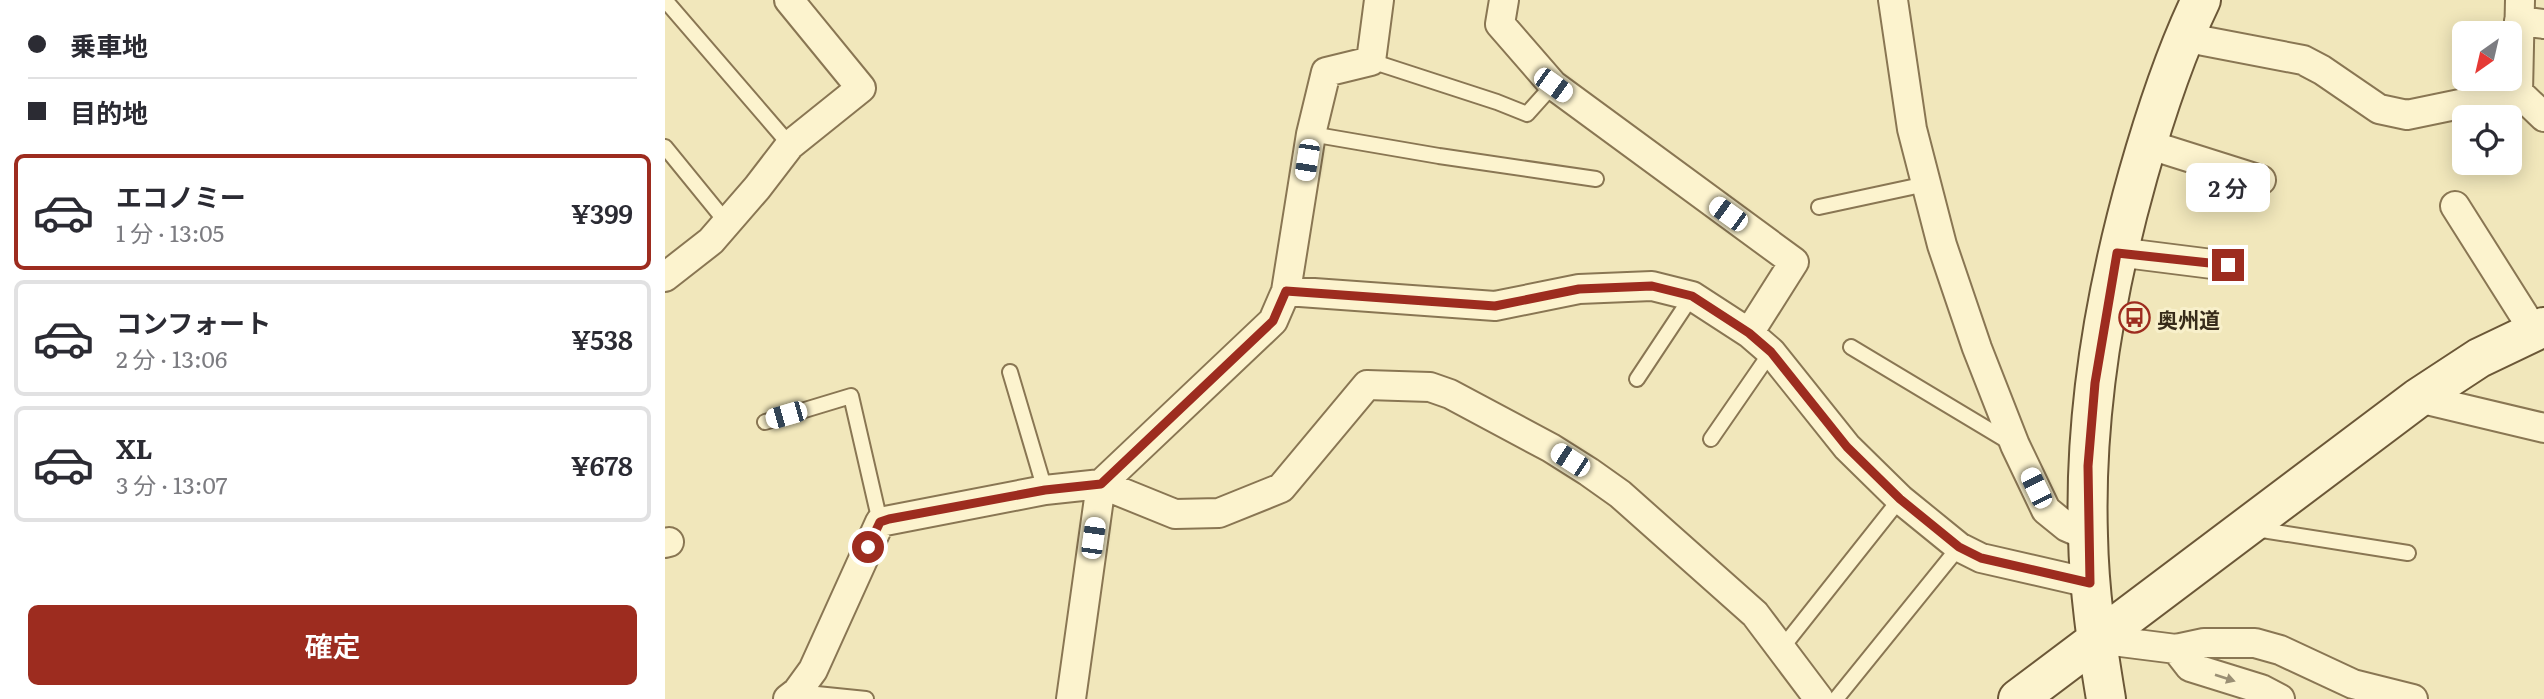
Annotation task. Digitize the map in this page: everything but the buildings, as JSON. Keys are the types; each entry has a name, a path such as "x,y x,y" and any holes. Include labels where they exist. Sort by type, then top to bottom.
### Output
{"street":[{"path":"665,277 711,241 790,145 860,88 789,0"},
{"path":"1071,699 1101,484 1273,321 1286,291 1311,134 1326,72 1371,61 1379,0"},
{"path":"1504,0 1500,24 1553,85 1794,262 1749,333"},
{"path":"1893,0 1912,129 1942,245 1968,322 2015,445 2046,510 2067,527 2088,536"},
{"path":"2106,699 2090,583 2088,536 2088,466 2095,383 2117,253 2162,93 2200,0"},
{"path":"2518,92 2528,15"},
{"path":"2183,37 2303,60 2379,109 2407,115 2518,92"},
{"path":"2518,92 2544,117"},
{"path":"2147,144 2261,180"},
{"path":"2018,699 2418,398 2479,358 2539,329 2455,206"},
{"path":"2117,253 2228,265"},
{"path":"1286,291 1495,306 1579,289 1652,286 1692,296 1749,333 1771,352 1847,447 1900,499 1959,547 1981,558 2090,583"},
{"path":"793,696 813,670 880,522 1045,490 1101,484 1175,514 1219,513 1281,488 1367,386 1430,387 1450,394 1551,448 1620,494 1755,614 1819,699"},
{"path":"2418,398 2544,428"},
{"path":"2097,639 2176,649 2204,643 2255,643 2280,650 2353,684 2413,699"},
{"path":"2176,649 2190,667 2261,689 2280,699"}],"lane":[{"path":"665,0 790,145"},
{"path":"1371,61 1484,97 1527,114 1553,85"},
{"path":"1311,134 1596,179"},
{"path":"665,147 727,223"},
{"path":"1819,207 1926,184"},
{"path":"1637,379 1692,296"},
{"path":"1851,347 2015,445"},
{"path":"1711,439 1771,352"},
{"path":"1010,372 1045,490"},
{"path":"765,422 851,396 880,522"},
{"path":"1782,648 1900,499"},
{"path":"2244,528 2408,553"},
{"path":"1836,699 1959,547"},
{"path":"793,696 866,699"}],"place":[{"name":"奥州道","path":"2134,318"}],"route":[{"path":"868,547 880,522 889,519 1045,490 1101,484 1273,321 1286,291 1495,306 1579,289 1652,286 1692,296 1749,333 1771,352 1847,447 1900,499 1959,547 1981,558 2090,583 2088,466 2095,383 2117,253 2228,265"}]}
